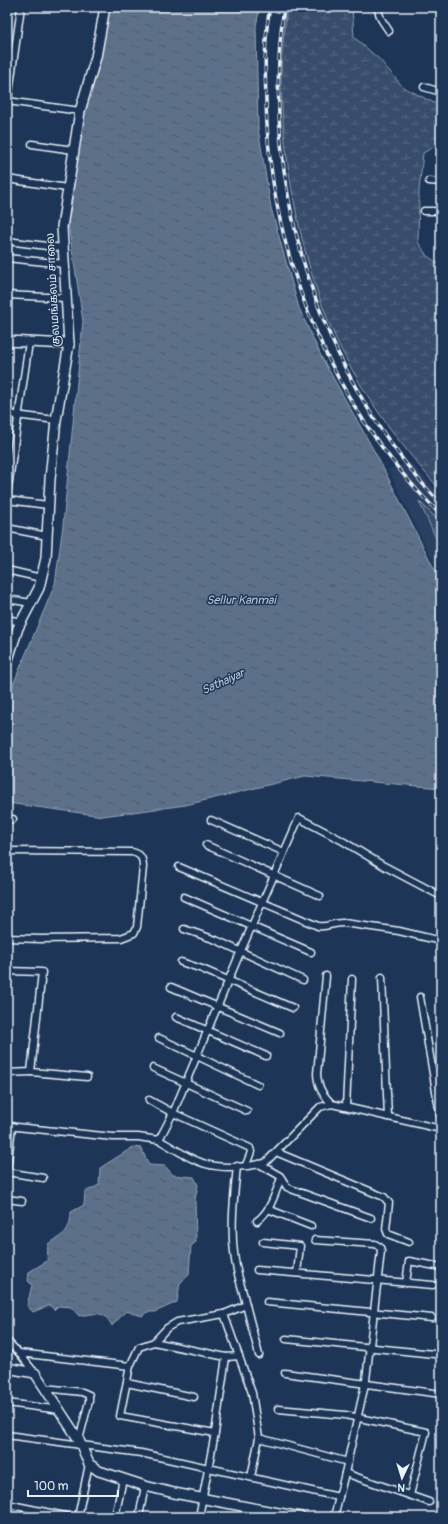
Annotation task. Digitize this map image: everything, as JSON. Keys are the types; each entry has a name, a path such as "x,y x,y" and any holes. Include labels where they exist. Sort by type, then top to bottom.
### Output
{"main road":[{"name":"குலமங்கலம் சாலை","path":"7,663 11,641 39,588 46,558 48,505 56,420 69,344 62,227 80,111 96,57 105,7"},
{"path":"7,341 69,344"},
{"path":"7,1368 35,1373 80,1442 89,1464 99,1471 144,1486 202,1500 300,1517"}],"street":[{"path":"21,7 7,103 80,111"},
{"path":"377,7 381,19 389,31"},
{"path":"424,87 441,92"},
{"path":"32,144 74,150"},
{"path":"7,179 67,188"},
{"path":"429,181 441,182"},
{"path":"424,211 441,211"},
{"path":"7,241 63,248"},
{"path":"7,258 64,264"},
{"path":"7,295 66,298"},
{"path":"7,495 17,415 29,342"},
{"path":"7,414 56,420"},
{"path":"7,500 48,505"},
{"path":"7,528 47,536"},
{"path":"7,570 41,578"},
{"path":"7,598 31,603"},
{"path":"7,619 21,622"},
{"path":"159,1140 186,1084 228,980 299,818 441,896"},
{"path":"211,820 284,852"},
{"path":"206,845 320,896"},
{"path":"7,852 132,852 139,854 143,859 137,927 134,933 128,936 56,939 7,938"},
{"path":"179,867 261,903 322,927 336,922 398,931 441,941"},
{"path":"184,897 311,952"},
{"path":"184,929 216,940 303,980"},
{"path":"181,962 228,980 293,1008"},
{"path":"7,971 42,972 31,1072"},
{"path":"326,976 317,1074 318,1085 322,1094 332,1104"},
{"path":"382,977 388,1117"},
{"path":"346,1107 352,979"},
{"path":"171,986 280,1033"},
{"path":"420,997 440,1100 441,1121"},
{"path":"176,1018 208,1030 266,1056"},
{"path":"159,1038 258,1085"},
{"path":"154,1068 186,1084 208,1092 226,1103 247,1111"},
{"path":"7,1072 31,1072 87,1077"},
{"path":"149,1100 173,1113 250,1148 252,1152 246,1165"},
{"path":"43,1178 7,1168 10,1126 113,1138 138,1137 159,1140 204,1164 220,1166 265,1163 320,1106 332,1104 441,1128"},
{"path":"276,1152 384,1197 390,1203 386,1229 388,1234 409,1242"},
{"path":"259,1164 281,1178 287,1187 291,1189 371,1218"},
{"path":"237,1166 233,1212 233,1243 235,1261 259,1355"},
{"path":"257,1221 268,1209 281,1178"},
{"path":"7,1199 22,1201"},
{"path":"268,1209 311,1226"},
{"path":"315,1240 378,1244 381,1251 365,1384 334,1517"},
{"path":"263,1242 300,1246 297,1274"},
{"path":"406,1283 408,1261 441,1267"},
{"path":"257,1270 433,1285"},
{"path":"267,1302 432,1318"},
{"path":"216,1433 120,1416 130,1366 139,1347 154,1342 167,1328 176,1322 224,1314 246,1305"},
{"path":"224,1314 252,1393 259,1438 252,1477"},
{"path":"286,1339 434,1354"},
{"path":"7,1341 19,1352 35,1373"},
{"path":"154,1342 226,1357 239,1356"},
{"path":"19,1352 130,1366"},
{"path":"199,1517 216,1433 226,1357"},
{"path":"285,1373 441,1394"},
{"path":"127,1384 194,1397"},
{"path":"45,1388 82,1392 89,1395 80,1442"},
{"path":"7,1403 60,1410"},
{"path":"278,1409 358,1418 426,1432 410,1495"},
{"path":"7,1435 80,1442 141,1453 339,1497"},
{"path":"259,1438 348,1462"},
{"path":"78,1517 89,1464"},
{"path":"345,1473 429,1502"},
{"path":"115,1517 123,1478"},
{"path":"139,1517 144,1486"},
{"path":"7,1504 70,1517"}],"shaded area":[{"path":"411,463 441,496 441,577 388,469"}],"green space":[{"path":"287,7 352,7 354,37 380,60 403,87 438,105 441,143 423,153 419,191 418,242 427,256 441,265 441,491 400,442 363,389 342,351 317,290 298,223 286,154 281,68"},
{"path":"419,501 441,523 441,549"}],"water":[{"name":"Sellur Kanmai","path":"110,7 260,7 256,26 258,128 271,208 299,308 322,358 377,456 441,582 441,788 305,776 186,805 103,816 7,803 7,699 55,584 63,525 83,321 68,223 84,113"},
{"path":"133,1147 141,1148 149,1165 165,1166 173,1175 194,1177 198,1185 195,1200 196,1242 191,1246 189,1275 180,1283 177,1302 155,1312 147,1312 142,1316 126,1311 112,1326 106,1317 102,1315 94,1314 79,1316 71,1307 58,1306 54,1310 50,1305 33,1312 27,1306 32,1285 28,1281 29,1272 47,1261 48,1244 62,1235 68,1228 71,1212 84,1205 85,1192 99,1185 100,1168"}],"railway":[{"path":"270,7 265,65 270,158 279,215 294,271 313,325 338,377 368,427 402,473 441,515"},
{"path":"284,7 279,73 281,140 290,207 307,273 331,337 361,397 398,453 441,504"}],"water label":[{"name":"Sathaiyar","path":"223,682"}]}
